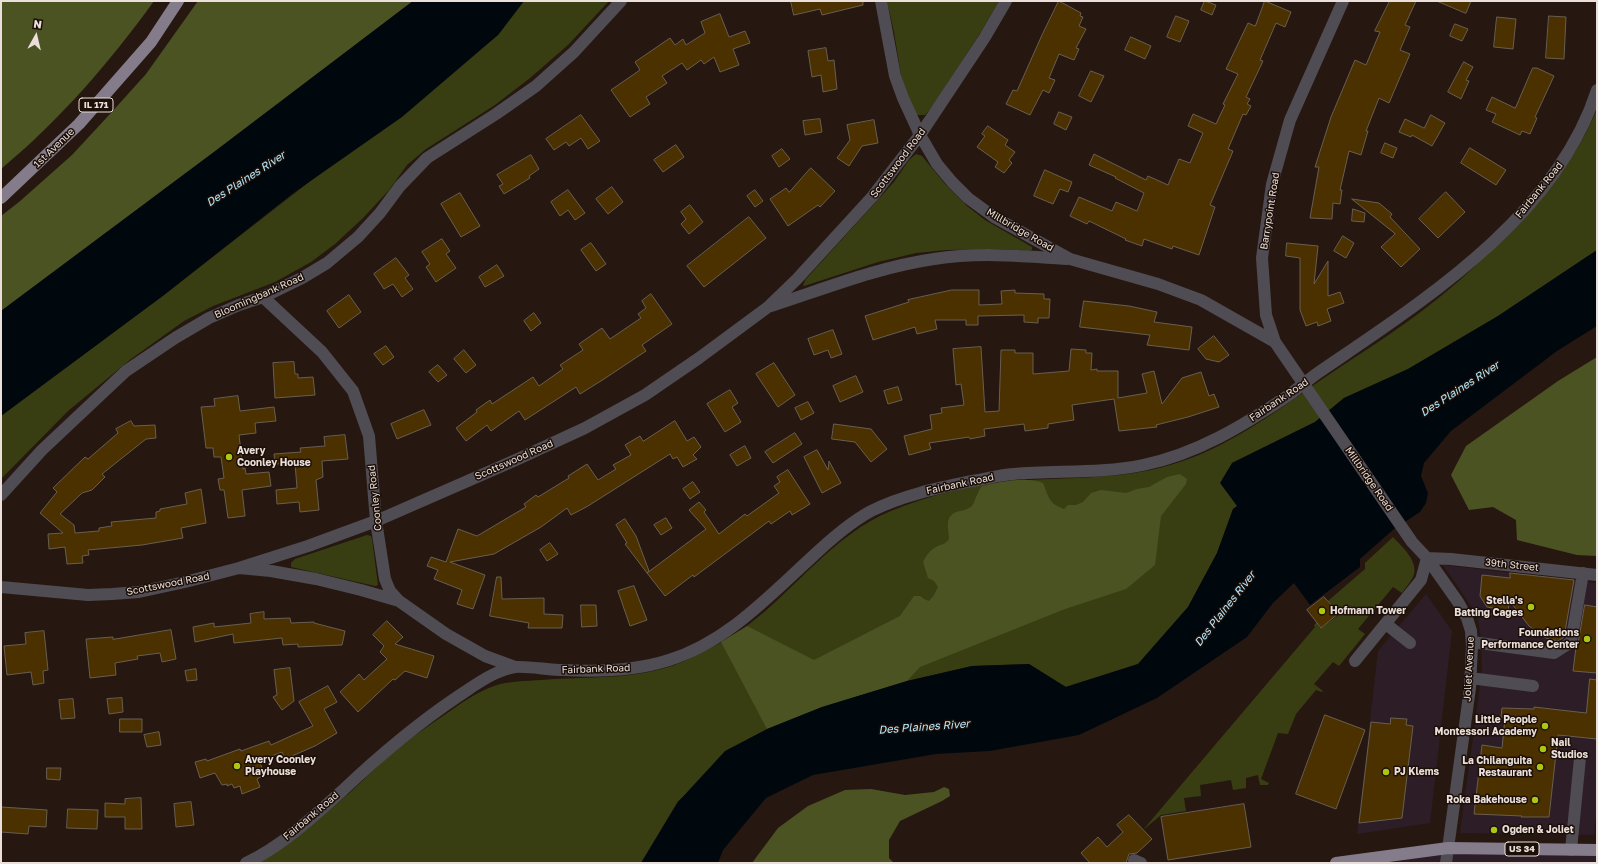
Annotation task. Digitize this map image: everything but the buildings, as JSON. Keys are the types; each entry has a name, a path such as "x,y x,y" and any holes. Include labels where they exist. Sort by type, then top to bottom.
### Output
{"main road":[{"name":"1st Avenue","path":"1,198 79,124 150,42 178,1"},
{"name":"US 34","path":"1343,863 1448,848 1597,850"}],"street":[{"name":"Bloomingbank Road","path":"1,495 42,450 126,371 175,338 209,318 239,305 263,297 302,278 333,258 358,237 380,213 400,186 427,158 496,114 536,86 574,52 621,1"},
{"name":"Millbridge Road","path":"882,1 895,76 903,98 920,135 937,164 968,198 994,216 1070,259 1158,284 1201,300 1275,342"},
{"name":"Scottswood Road","path":"1,588 88,595 112,594 147,590 238,568 308,546 376,521 585,428 645,395 700,358 768,307 797,279 872,197 920,135 986,37 1006,1"},
{"name":"Barrypoint Road","path":"1313,398 1275,342 1266,315 1262,258 1272,184 1290,120 1343,1"},
{"name":"Fairbank Road","path":"246,863 284,840 318,813 366,769 432,714 482,680 495,673 515,667 604,671 638,668 670,660 690,652 715,639 736,625 844,528 872,511 928,490 1010,474 1086,472 1141,465 1171,458 1214,440 1286,397 1443,285 1505,230 1528,207 1564,158 1580,131 1591,108 1597,90"},
{"name":"Scottswood Road","path":"768,307 858,278 908,264 934,259 998,255 1070,259"},
{"name":"Coonley Road","path":"263,297 322,352 353,391 369,436 376,521 385,579 390,591 398,601 446,634 485,656 515,667"},
{"name":"Millbridge Road","path":"1313,398 1412,542 1427,558"},
{"name":"39th Street","path":"1427,558 1451,559 1597,575"},
{"path":"1355,661 1421,580 1427,558"},
{"name":"Joliet Avenue","path":"1427,558 1458,602 1467,618 1471,630 1472,642 1470,678 1446,863"},
{"name":"Scottswood Road","path":"238,568 272,571 316,579 398,601"},
{"path":"1472,642 1554,653 1571,642 1583,573"},
{"path":"1386,624 1410,643"},
{"path":"1470,678 1533,686"},
{"path":"1571,850 1580,758"}],"shaded area":[{"path":"1443,565 1597,583 1597,806 1594,835 1460,833 1482,670 1481,638 1477,615"},
{"path":"1426,594 1452,631 1430,823 1357,834 1378,651"},
{"path":"1451,851 1597,852 1597,863 1362,863"}],"green space":[{"path":"1,1 154,1 120,46 83,90 43,131 1,169"},
{"path":"198,1 413,1 1,311 1,216 72,155 110,114 146,74"},
{"path":"524,1 609,1 568,45 530,78 495,105 426,149 407,165 389,190 364,217 335,244 311,262 275,282 213,306 184,321 131,359 68,411 1,479 1,416 164,295 498,35"},
{"path":"887,1 999,1 982,30 932,107 925,115 916,115 912,110 901,75"},
{"path":"1597,109 1597,250 1498,316 1408,369 1344,398 1315,422 1232,463 1237,506 1233,509 1217,553 1188,607 1138,664 1065,687 1029,664 972,666 907,681 822,707 767,729 678,801 641,863 256,863 334,806 411,738 475,695 494,686 512,682 618,676 655,671 691,658 727,639 747,626 782,596 833,548 870,521 891,511 936,495 999,482 1110,476 1129,474 1167,466 1211,450 1251,428 1397,329 1434,302 1460,280 1510,232 1560,175 1580,144"},
{"path":"916,154 922,156 945,184 967,206 985,220 1032,247 1032,250 946,250 916,253 878,262 804,286 803,285 806,279 894,182 909,160"},
{"path":"1597,357 1597,556 1577,555 1517,540 1516,520 1493,507 1469,510 1451,475 1466,446 1558,381"},
{"path":"1180,474 1187,479 1186,484 1161,516 1155,565 1126,589 1065,609 920,667 907,681 822,707 767,729 721,642 747,626 814,660 900,616 914,596 920,596 929,601 938,587 934,581 928,578 923,562 931,550 949,539 948,522 951,515 972,506 982,486 1013,480 1036,481 1043,483 1052,502 1064,509 1068,505 1076,505 1083,502 1091,493 1101,490 1126,493 1149,487 1167,477"},
{"path":"367,535 371,536 372,539 378,585 375,586 291,567 291,563 295,559"},
{"path":"1393,537 1412,560 1415,571 1413,577 1402,593 1393,587 1358,629 1365,634 1339,666 1333,662 1314,684 1323,691 1316,690 1296,714 1288,734 1278,733 1261,779 1269,783 1268,785 1260,785 1258,775 1246,778 1246,788 1233,790 1231,780 1200,785 1201,796 1184,798 1186,811 1161,815 1143,830 1315,627 1314,625 1317,622 1321,628 1340,614 1340,612 1328,601 1365,569 1365,563"},
{"path":"944,787 949,789 950,796 900,821 889,840 889,858 894,863 752,863 778,828 808,806 845,790 871,789 905,795 934,792"}],"water":[{"name":"Des Plaines River","path":"413,1 524,1 498,35 402,117 292,194 164,295 1,416 1,311"},
{"name":"Des Plaines River","path":"1597,250 1597,326 1557,351 1451,431 1424,463 1421,476 1428,493 1426,503 1420,512 1394,529 1360,559 1360,567 1310,605 1294,583 1273,603 1247,637 1157,698 1079,735 990,751 936,754 813,775 766,798 723,850 718,863 641,863 678,802 725,751 767,729 822,707 907,681 972,666 1029,664 1066,687 1138,664 1188,607 1217,553 1233,509 1237,506 1220,483 1232,463 1315,422 1344,398 1408,369 1498,316"}],"place":[{"name":"Avery Coonley House","path":"229,457"},
{"name":"Stella's Batting Cages","path":"1531,607"},
{"name":"Hofmann Tower","path":"1322,611"},
{"name":"Foundations Performance Center","path":"1587,639"},
{"name":"Little People Montessori Academy","path":"1545,726"},
{"name":"Nail Studios","path":"1543,749"},
{"name":"Avery Coonley Playhouse","path":"237,766"},
{"name":"La Chilanguita Restaurant","path":"1540,767"},
{"name":"PJ Klems","path":"1386,772"},
{"name":"Roka Bakehouse","path":"1535,800"},
{"name":"Ogden & Joliet","path":"1494,830"}]}
